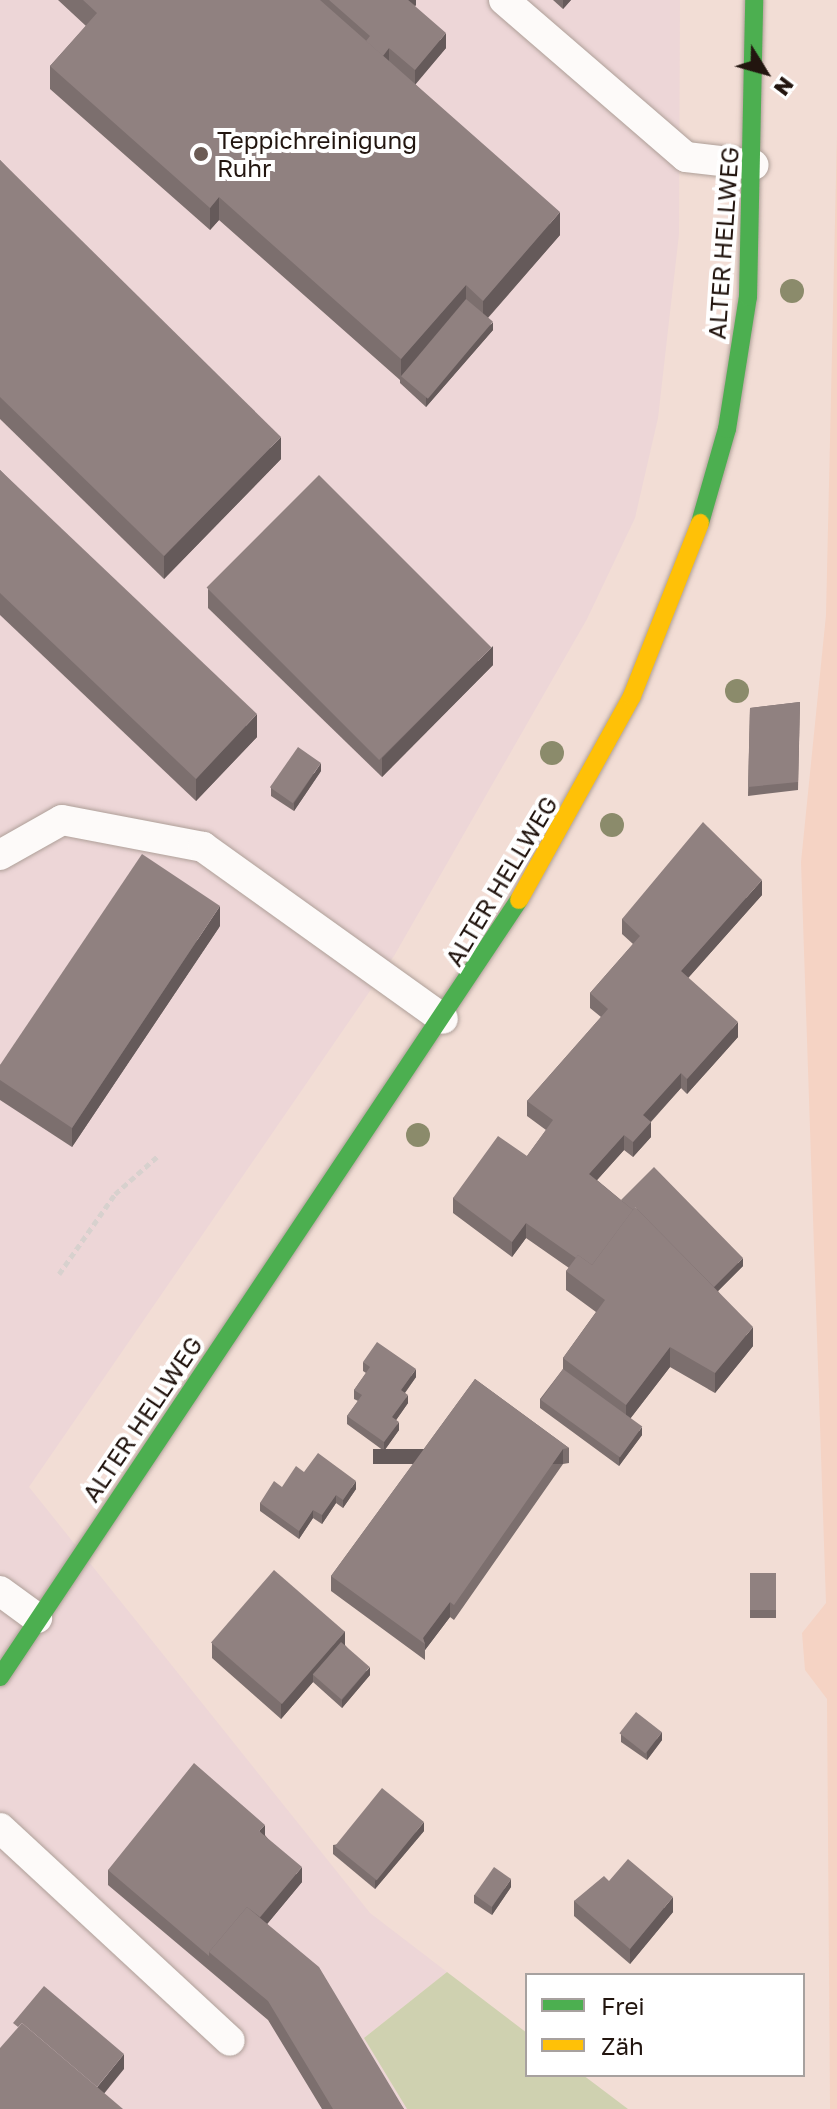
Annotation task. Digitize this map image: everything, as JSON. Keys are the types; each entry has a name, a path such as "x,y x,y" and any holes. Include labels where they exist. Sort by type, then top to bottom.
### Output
{"street":[{"name":"ALTER HELLWEG","path":"0,1677 443,1019 591,778 643,671 694,543 727,429 748,297 754,165 754,0"}],"lane":[{"path":"504,0 686,157 754,165"},
{"path":"0,855 62,820 203,847 443,1019"},
{"path":"0,1591 37,1618"},
{"path":"0,1828 230,2041"}],"path":[{"path":"59,1274 115,1194 159,1155"}],"shaded area":[{"path":"0,0 680,0 679,234 658,418 635,518 587,619 394,956 29,1487 370,1913 447,1972 364,2038 407,2109 0,2109"},
{"path":"837,133 837,2109 830,2109 827,1699 805,1670 802,1633 826,1603 801,862 826,615"}],"green space":[{"path":"447,1972 525,2031 525,2077 586,2077 628,2109 407,2109 364,2038"}],"building":[{"path":"83,0 320,0 560,212 483,301 466,285 401,359 219,197 210,208 50,66 97,13"},
{"path":"329,0 408,0 446,33 415,70 389,48 383,56 366,41 370,36"},
{"path":"0,160 281,437 164,556 0,397"},
{"path":"466,299 493,321 428,399 401,376"},
{"path":"0,470 257,714 196,779 0,593"},
{"path":"319,475 492,648 379,760 207,587"},
{"path":"800,702 798,782 748,787 750,708"},
{"path":"298,747 321,763 293,803 270,787"},
{"path":"703,822 762,880 681,971 738,1022 687,1079 681,1073 643,1115 651,1122 633,1142 624,1135 589,1174 633,1210 592,1265 578,1255 576,1258 526,1223 512,1242 453,1198 498,1136 527,1156 553,1120 527,1101 608,1009 590,993 640,936 622,919"},
{"path":"142,854 220,906 72,1128 0,1080 0,1065"},
{"path":"654,1167 743,1258 714,1287 635,1207 633,1210 621,1200"},
{"path":"635,1207 753,1327 715,1373 670,1347 626,1405 563,1358 605,1300 566,1271 578,1255 592,1265"},
{"path":"377,1342 416,1369 401,1390 408,1395 392,1417 399,1422 384,1442 347,1416 362,1395 354,1390 370,1367 363,1362"},
{"path":"563,1369 642,1427 620,1457 541,1400"},
{"path":"475,1379 569,1448 563,1449 454,1605 450,1602 423,1638 425,1644 331,1576"},
{"path":"318,1453 356,1481 343,1500 336,1495 322,1515 313,1510 299,1531 260,1503 274,1481 282,1487 296,1466 304,1472"},
{"path":"274,1570 345,1632 282,1704 211,1642"},
{"path":"750,1573 776,1573 776,1610 750,1610"},
{"path":"341,1642 370,1667 341,1699 313,1674"},
{"path":"636,1712 662,1732 645,1754 619,1733"},
{"path":"194,1763 265,1825 259,1831 302,1867 260,1917 247,1907 209,1952 209,1956 108,1870"},
{"path":"382,1788 424,1822 377,1880 335,1846"},
{"path":"628,1859 673,1897 630,1949 574,1901 604,1876 609,1881"},
{"path":"494,1867 511,1879 492,1907 474,1895"},
{"path":"247,1907 319,1967 404,2109 333,2109 268,2001 209,1952"},
{"path":"44,1986 124,2054 97,2087 22,2023 18,2027 13,2023"},
{"path":"22,2023 123,2109 0,2109 0,2048"}],"traffic: fast":[{"path":"700,523 727,429 748,297 754,0"},
{"path":"0,1677 519,900"}],"traffic: slow":[{"path":"519,900 632,696 700,523"}],"place":[{"name":"Teppichreinigung Ruhr","path":"201,154"}]}
